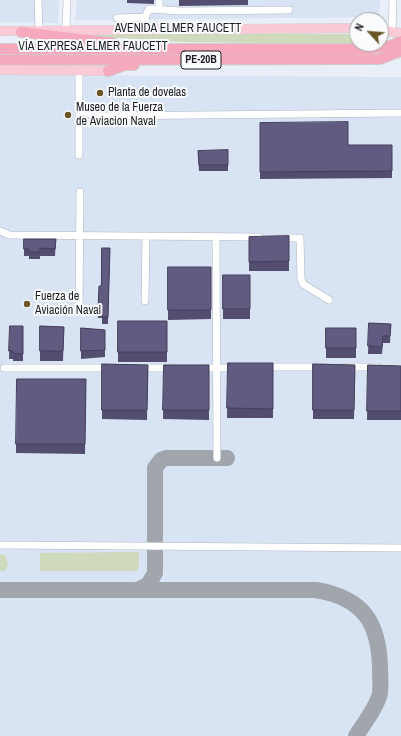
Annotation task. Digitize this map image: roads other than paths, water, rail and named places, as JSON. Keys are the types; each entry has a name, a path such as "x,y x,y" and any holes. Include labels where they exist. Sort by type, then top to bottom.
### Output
{"highway":[{"path":"21,32 146,48"},
{"name":"VÍA EXPRESA ELMER FAUCETT","path":"0,49 367,49 390,46 401,41"},
{"name":"VÍA EXPRESA ELMER FAUCETT","path":"0,60 380,60 401,51"},
{"path":"108,71 125,65 166,64 178,60"}],"main road":[{"name":"AVENIDA ELMER FAUCETT","path":"0,31 21,32 66,29 349,28"},
{"path":"0,70 108,71"}],"street":[{"path":"66,29 67,0"},
{"path":"159,0 159,9"},
{"path":"393,0 396,33"},
{"path":"38,1 39,30"},
{"path":"148,29 145,17 149,9 290,10"},
{"path":"117,18 145,17"},
{"path":"78,155 79,70"},
{"path":"78,109 96,116 401,113"},
{"path":"78,312 80,192"},
{"path":"0,231 8,235 300,238 301,280 303,284 329,300"},
{"path":"145,301 146,236"},
{"path":"216,237 218,458"},
{"path":"194,368 386,367"},
{"path":"4,368 117,368"},
{"path":"132,368 178,368"},
{"path":"0,545 401,548"}],"place":[{"name":"Planta de dovelas","path":"100,93"},
{"name":"Museo de la Fuerza de Aviacion Naval","path":"68,115"},
{"name":"Fuerza de Aviación Naval","path":"27,304"}]}
